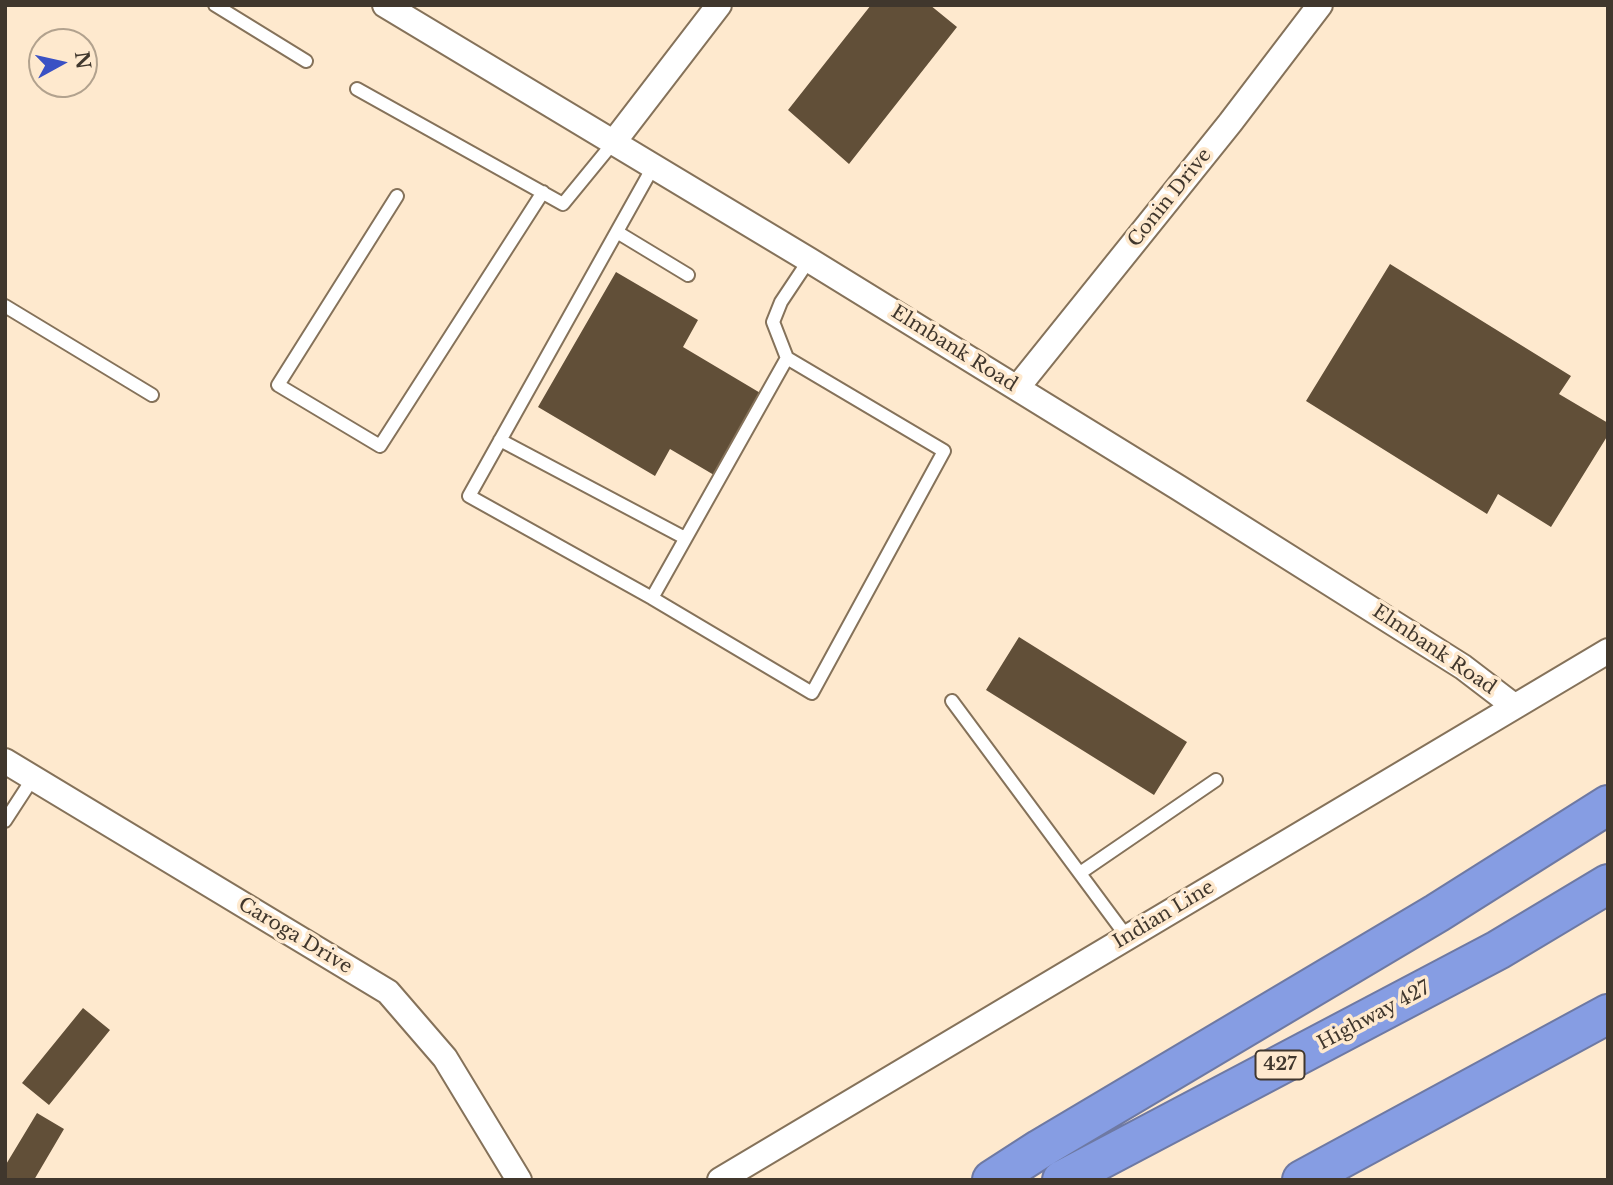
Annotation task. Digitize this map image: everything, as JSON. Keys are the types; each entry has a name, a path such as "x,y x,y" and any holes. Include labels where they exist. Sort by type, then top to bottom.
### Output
{"highway":[{"path":"992,1180 1437,913 1608,805"},
{"name":"Highway 427","path":"1062,1180 1499,950 1608,884"},
{"path":"1302,1180 1608,1014"}],"street":[{"name":"Elmbank Road","path":"385,5 1017,388 1464,667 1514,706"},
{"path":"613,143 719,5"},
{"name":"Conin Drive","path":"1017,388 1222,134 1320,5"},
{"name":"Indian Line","path":"720,1180 1608,651"},
{"name":"Caroga Drive","path":"5,761 388,992 445,1058 519,1180"}],"lane":[{"path":"215,5 306,61"},
{"path":"357,89 563,204 613,143"},
{"path":"653,167 469,496 652,598 812,693 944,451 787,358 773,322 781,302 808,260"},
{"path":"397,197 278,385 380,446 543,192"},
{"path":"617,232 688,275"},
{"path":"5,306 152,395"},
{"path":"652,598 787,358"},
{"path":"500,440 685,538"},
{"path":"952,701 1128,937"},
{"path":"5,821 33,778"},
{"path":"1080,873 1216,780"}],"building":[{"path":"871,5 930,5 957,27 849,164 788,110"},
{"path":"1390,264 1571,376 1559,394 1608,423 1608,435 1551,527 1498,494 1487,514 1306,401"},
{"path":"616,272 698,320 683,347 762,394 714,475 670,449 655,476 538,407"},
{"path":"1019,637 1187,742 1154,795 986,690"},
{"path":"83,1008 110,1030 49,1105 22,1083"},
{"path":"37,1113 64,1129 34,1180 5,1180 5,1166"}]}
